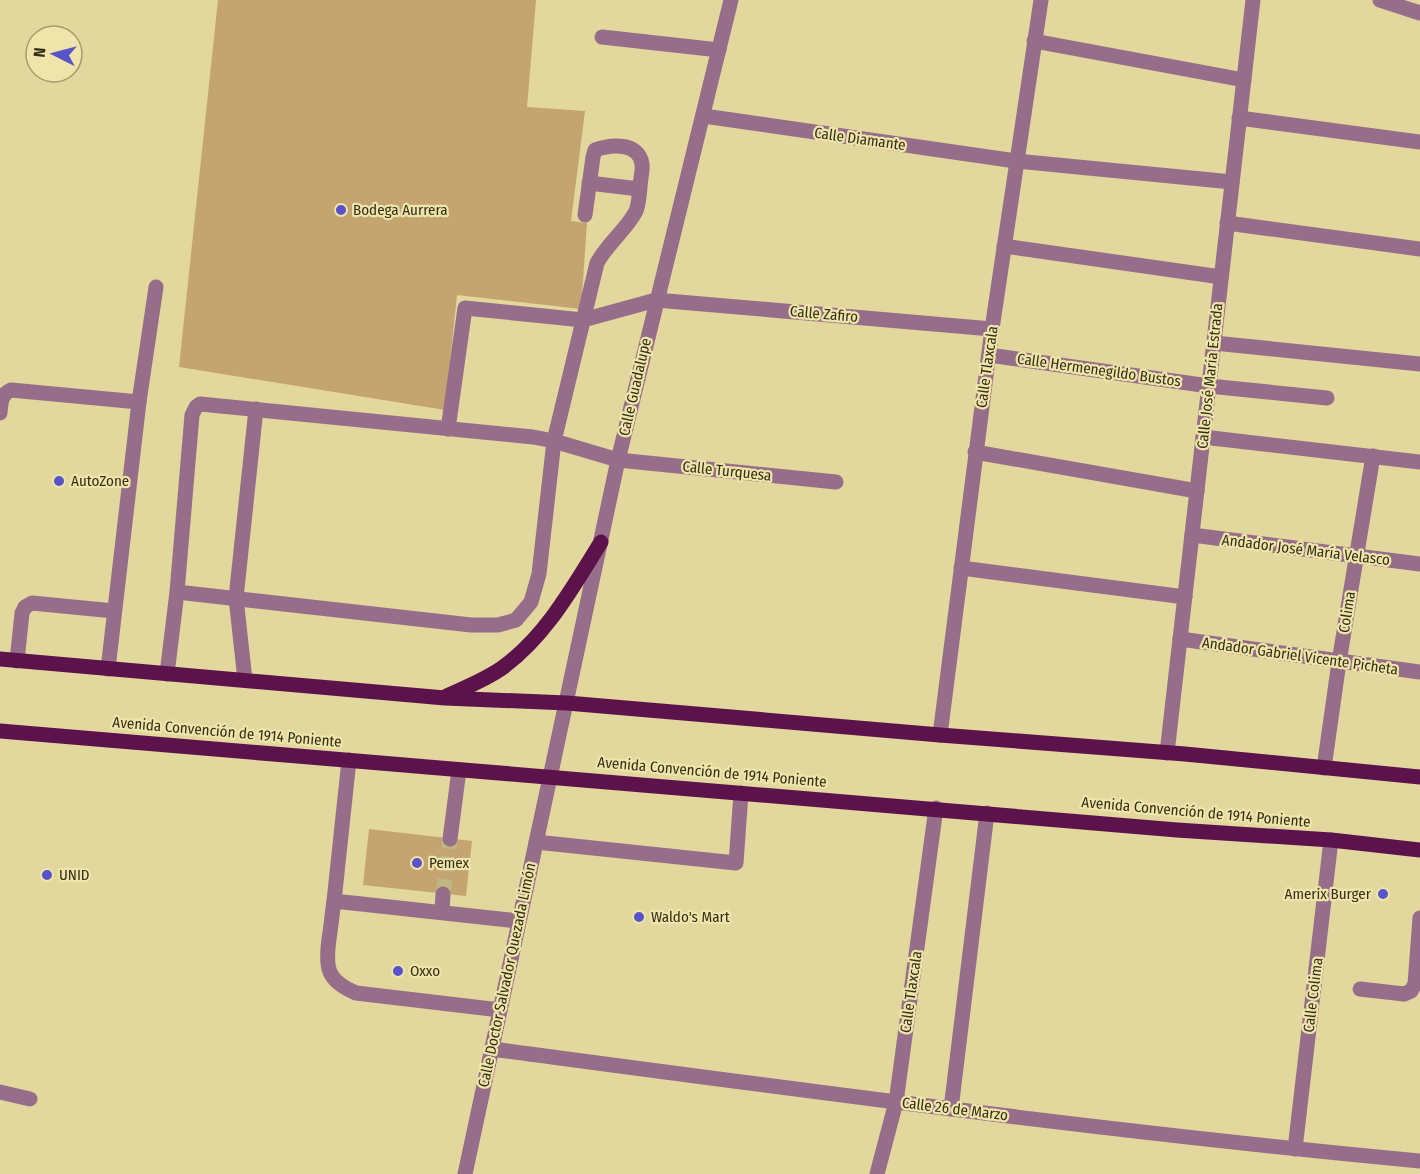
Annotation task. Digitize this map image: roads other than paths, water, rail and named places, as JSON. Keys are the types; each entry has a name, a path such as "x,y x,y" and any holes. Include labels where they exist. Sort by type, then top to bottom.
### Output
{"main road":[{"path":"445,698 502,668 544,629 601,542"},
{"path":"0,659 445,698 567,703 1167,753 1420,777"},
{"name":"Avenida Convención de 1914 Poniente","path":"0,731 1177,830 1331,840 1420,850"}],"street":[{"name":"Calle Guadalupe","path":"551,777 618,460 731,0"},
{"name":"Calle Tlaxcala","path":"940,735 988,355 1041,0"},
{"name":"Calle José María Estrada","path":"1167,753 1253,0"},
{"path":"1380,0 1420,13"},
{"path":"602,38 719,50"},
{"path":"1034,41 1244,80"},
{"name":"Calle Diamante","path":"704,116 1016,161 1232,182"},
{"path":"1239,118 1420,142"},
{"path":"167,674 177,592 471,625 498,626 516,620 531,602 539,574 554,441 597,263 604,249 637,209 642,165 639,154 618,146 605,146 595,150 592,157 585,215"},
{"path":"589,183 639,189"},
{"path":"1227,223 1420,249"},
{"path":"1004,246 1221,278"},
{"path":"108,669 139,402 156,287"},
{"path":"447,429 465,308 583,320 656,300"},
{"name":"Calle Zafiro","path":"656,300 992,329"},
{"path":"1214,343 1420,364"},
{"name":"Calle Hermenegildo Bustos","path":"988,355 1209,386 1327,399"},
{"path":"0,413 5,392 11,390 139,402"},
{"name":"Calle Turquesa","path":"177,592 192,415 200,404 554,441 618,460 836,482"},
{"path":"245,680 236,598 256,409"},
{"path":"1203,437 1420,462"},
{"path":"975,452 1197,491"},
{"name":"Colima","path":"1323,768 1373,456"},
{"name":"Andador José María Velasco","path":"1192,535 1420,564"},
{"path":"961,568 1185,597"},
{"path":"17,661 22,613 25,607 32,603 114,611"},
{"name":"Andador Gabriel Vicente Picheta","path":"1180,639 1420,672"},
{"path":"349,760 326,961 330,974 341,986 356,993 500,1010"},
{"path":"450,838 459,770"},
{"name":"Calle Doctor Salvador Quezada Limón","path":"465,1174 551,777"},
{"path":"536,842 736,863 741,793"},
{"name":"Calle Tlaxcala","path":"877,1174 896,1102 936,808"},
{"path":"951,1109 987,813"},
{"name":"Calle Colima","path":"1295,1149 1331,840"},
{"path":"442,912 443,894"},
{"path":"334,901 518,921"},
{"path":"1360,989 1404,994 1411,991 1414,984 1420,918"},
{"name":"Calle 26 de Marzo","path":"492,1049 951,1109 1295,1149 1420,1161"},
{"path":"0,1092 30,1099"}],"tunnel":[{"path":"443,894 450,839"}],"place":[{"name":"Bodega Aurrera","path":"341,210"},
{"name":"AutoZone","path":"59,481"},
{"name":"Pemex","path":"417,863"},
{"name":"UNID","path":"47,875"},
{"name":"Amerix Burger","path":"1383,894"},
{"name":"Waldo's Mart","path":"639,917"},
{"name":"Oxxo","path":"398,971"}]}
